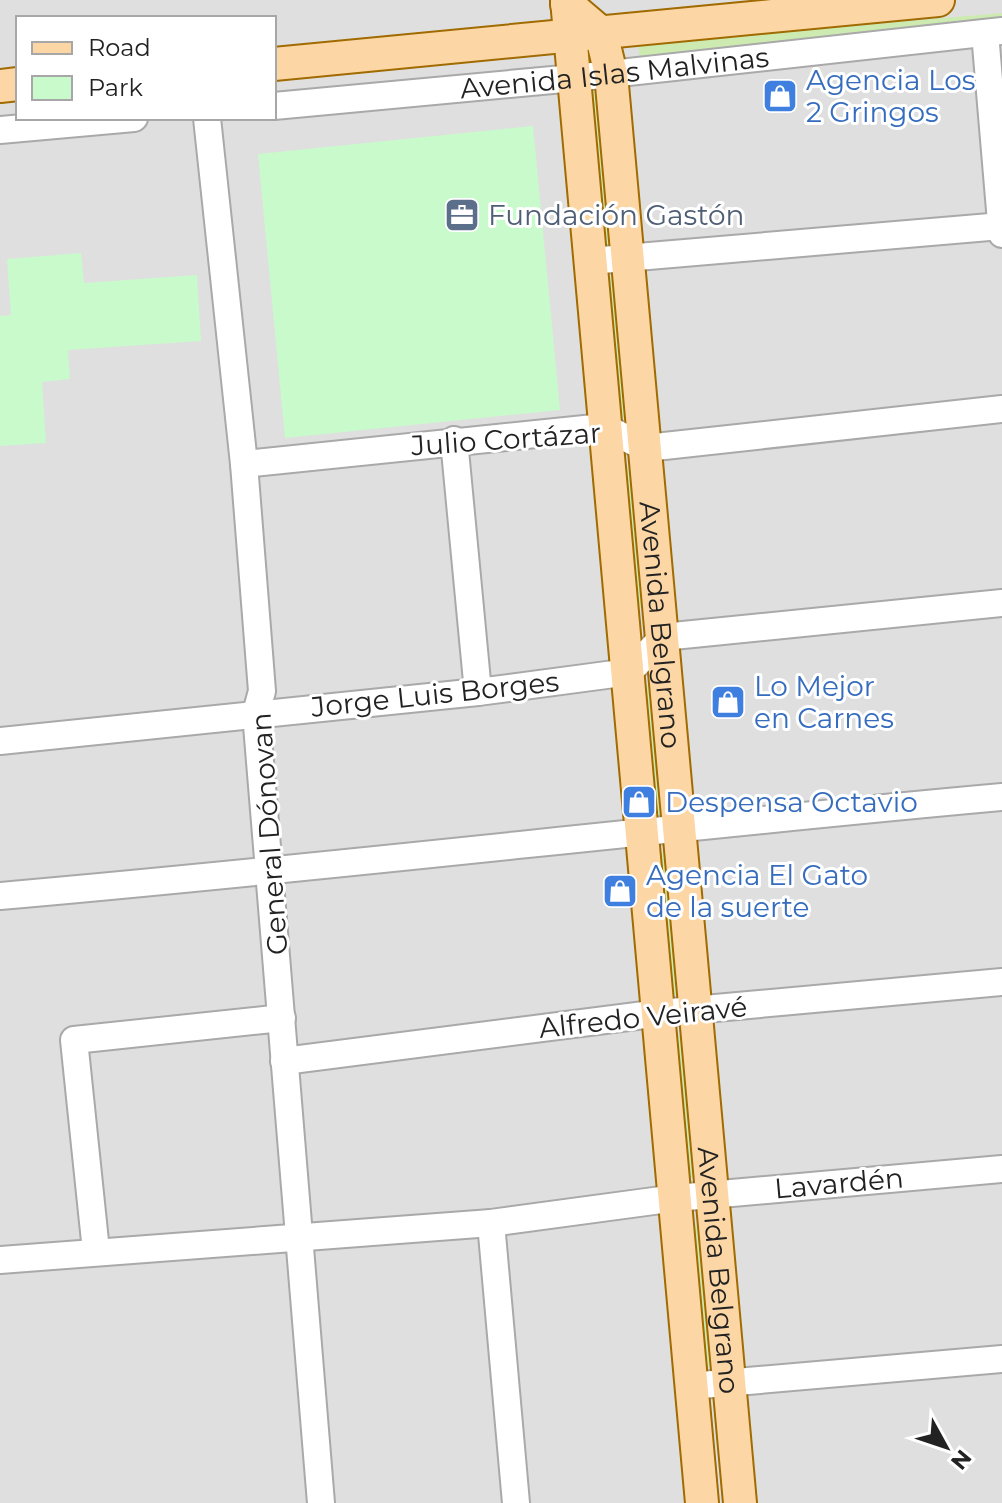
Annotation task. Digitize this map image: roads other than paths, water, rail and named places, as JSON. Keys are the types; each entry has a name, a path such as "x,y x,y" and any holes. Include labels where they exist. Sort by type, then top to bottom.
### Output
{"main road":[{"name":"Avenida Islas Malvinas","path":"276,64 938,0"},
{"name":"Avenida Belgrano","path":"567,2 611,74 740,1503"},
{"name":"Avenida Belgrano","path":"585,35 574,78 702,1503"}],"street":[{"name":"Avenida Islas Malvinas","path":"276,106 574,78 994,32"},
{"path":"994,32 1002,234"},
{"path":"0,130 112,120"},
{"name":"General Dónovan","path":"207,120 244,464 262,691 256,713 321,1503"},
{"path":"590,261 1002,226"},
{"path":"646,448 1002,409"},
{"name":"Julio Cortázar","path":"244,464 454,440 604,427 646,448"},
{"path":"454,440 478,692"},
{"path":"629,672 663,637 1002,603"},
{"name":"Jorge Luis Borges","path":"0,741 478,692 629,672"},
{"path":"0,896 271,872 641,833 679,826 1002,797"},
{"name":"Alfredo Veiravé","path":"284,1061 660,1013 1002,982"},
{"path":"96,1251 74,1040 282,1018"},
{"name":"Lavardén","path":"0,1260 491,1223 676,1198 1002,1169"},
{"path":"491,1223 516,1503"},
{"path":"690,1386 1002,1359"}],"place":[{"name":"Agencia Los 2 Gringos","path":"780,96"},
{"name":"Fundación Gastón","path":"462,215"},
{"name":"Lo Mejor en Carnes","path":"728,702"},
{"name":"Despensa Octavio","path":"639,802"},
{"name":"Agencia El Gato de la suerte","path":"620,891"}]}
